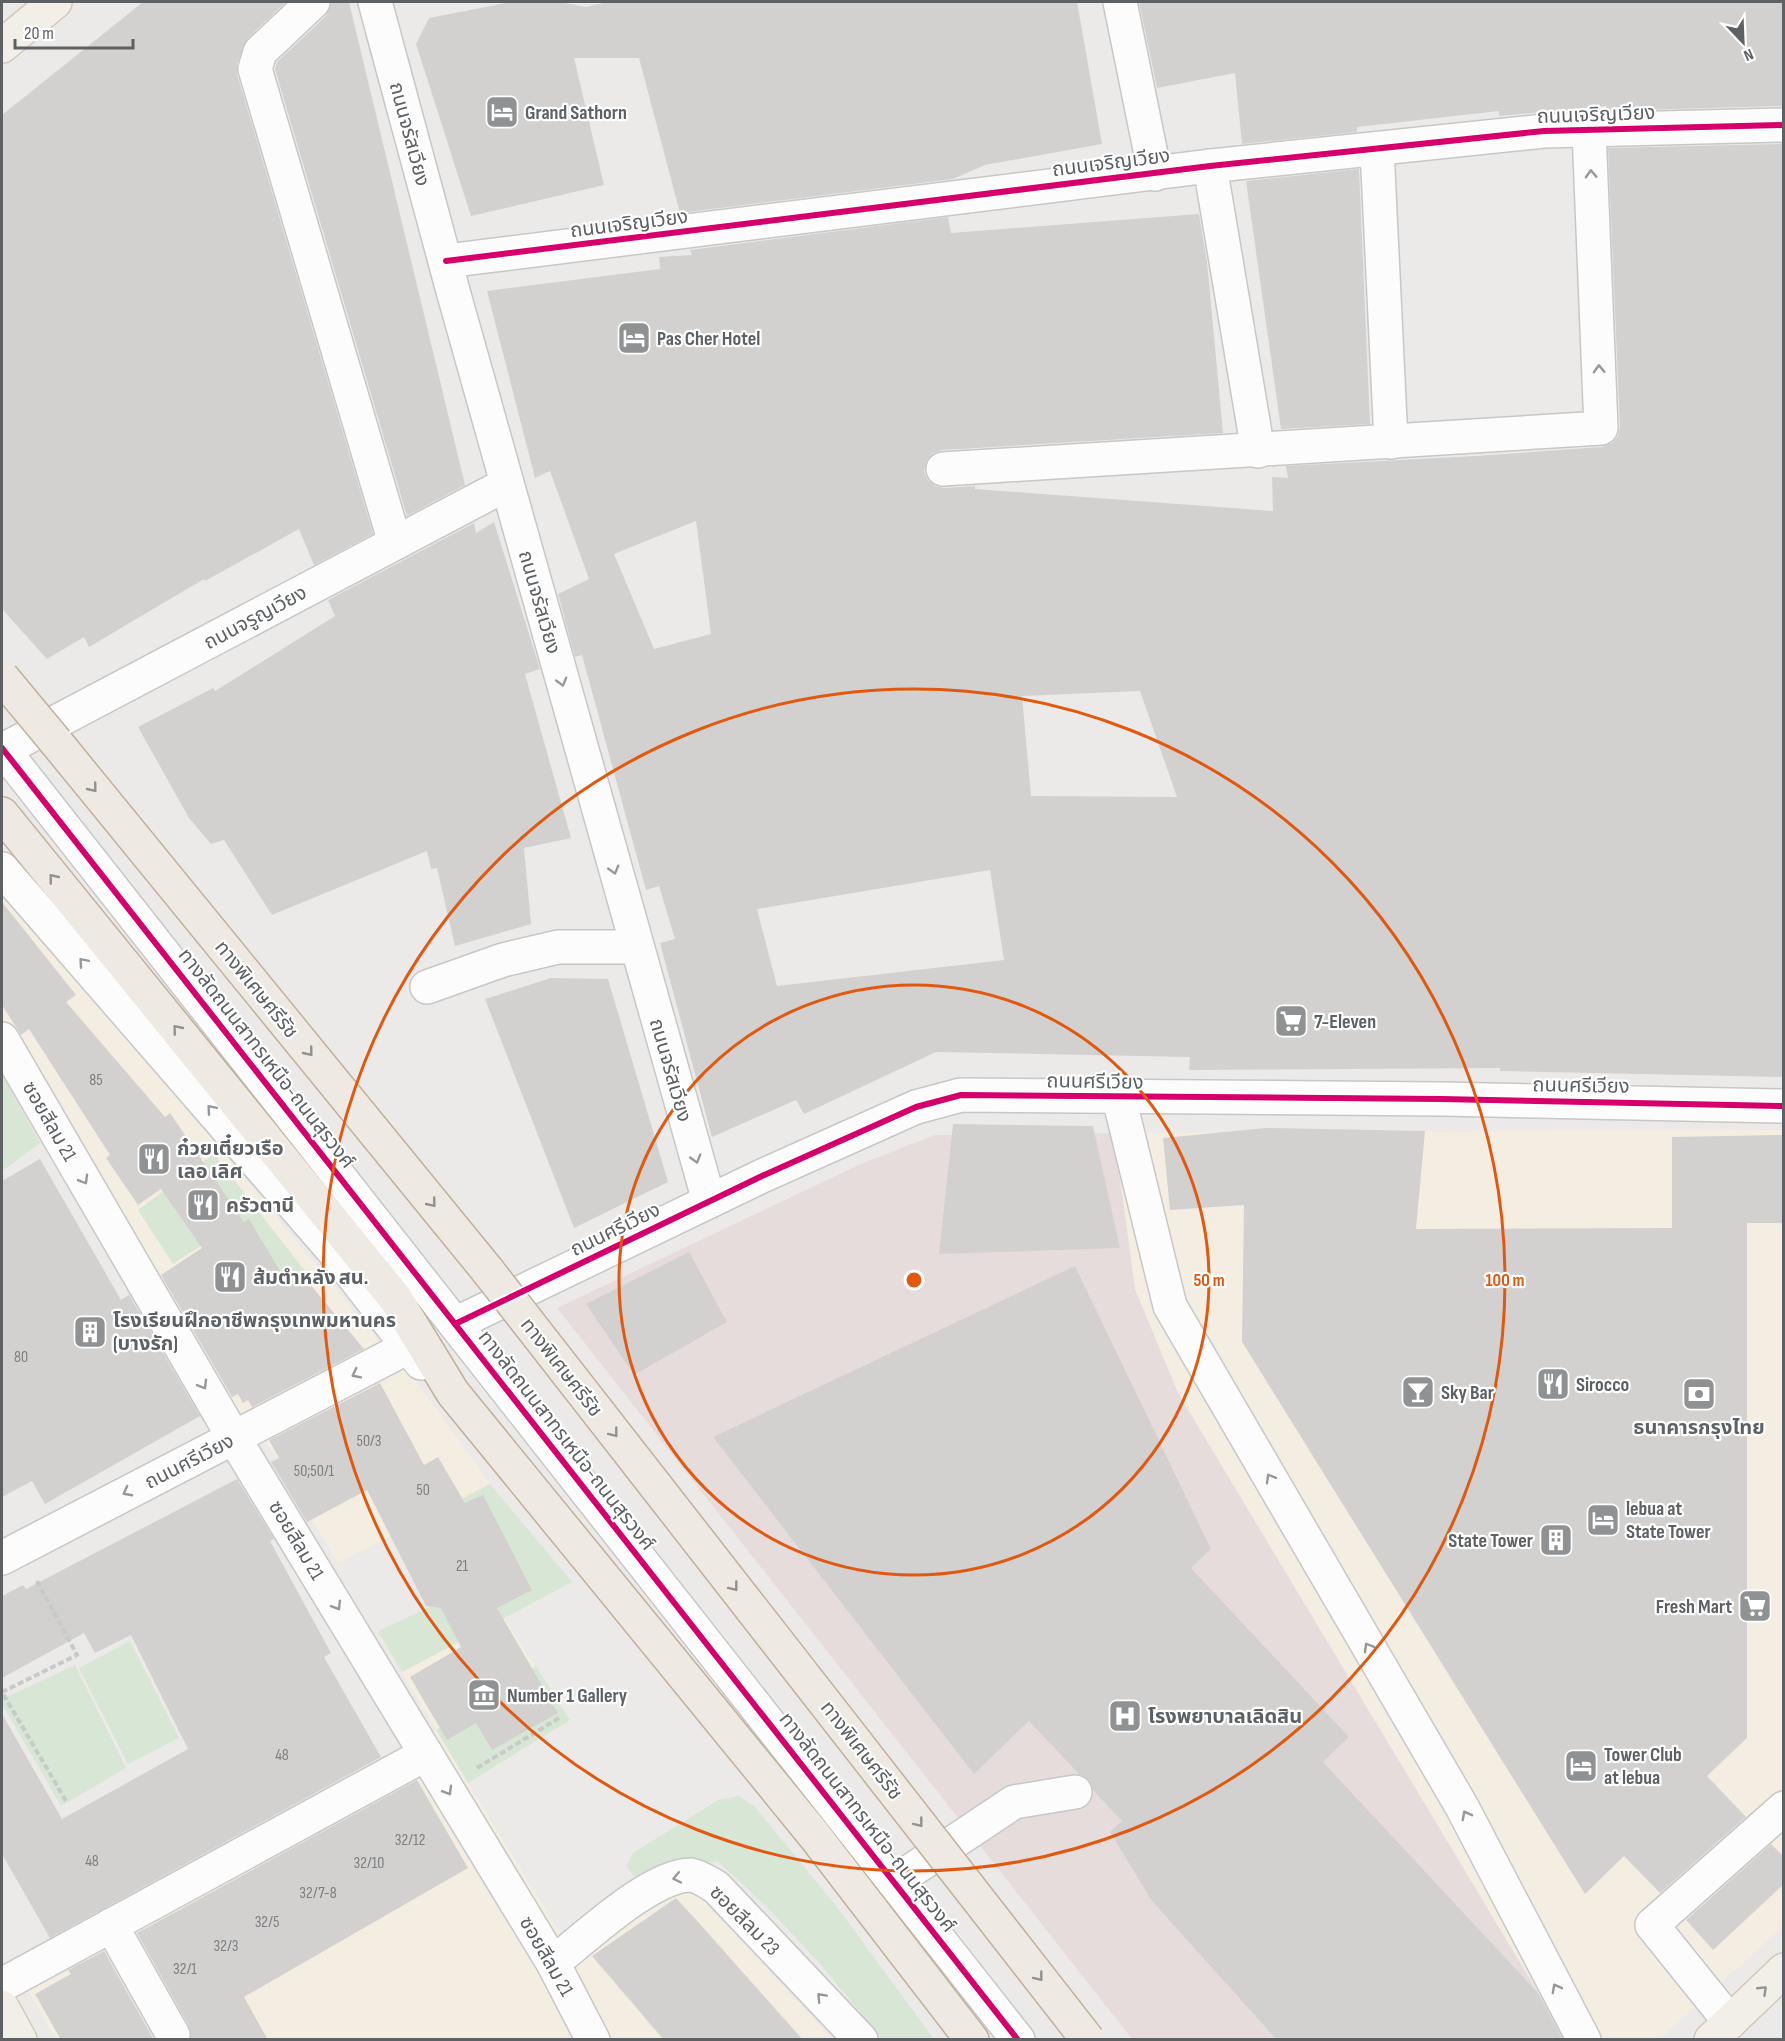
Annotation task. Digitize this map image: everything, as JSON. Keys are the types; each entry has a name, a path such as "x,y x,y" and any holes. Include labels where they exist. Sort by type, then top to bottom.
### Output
{"highway":[{"name":"ทางพิเศษศรีรัช","path":"2,677 488,1271 1088,2040"},
{"path":"2,814 395,1298 453,1393 814,1835 972,2040"}],"main road":[{"path":"2,46 55,2"},
{"path":"1721,2031 1784,1970"},
{"path":"2,2007 20,2040"}],"street":[{"path":"313,2 260,52 255,69 394,543"},
{"name":"ถนนจรัสเวียง","path":"375,2 507,484 709,1201"},
{"path":"1120,2 1155,174"},
{"name":"ถนนเจริญเวียง","path":"446,261 1210,166 1544,131 1784,125"},
{"path":"943,469 1601,428 1589,130"},
{"path":"1377,149 1391,442"},
{"path":"1210,166 1258,451"},
{"name":"ถนนจรูญเวียง","path":"2,749 507,484"},
{"name":"ทางลัดถนนสาทรเหนือ-ถนนสุรวงศ์","path":"2,749 1018,2040"},
{"path":"2,869 337,1255 408,1347 837,1882 957,2040"},
{"path":"427,987 503,960 558,947 636,947"},
{"name":"ซอยสีลม 21","path":"2,1039 234,1438 552,1963 593,2040"},
{"name":"ถนนศรีเวียง","path":"456,1324 709,1201 916,1107 962,1095 1441,1099 1784,1106"},
{"path":"1119,1098 1170,1306 1462,1807 1584,2040"},
{"name":"ถนนศรีเวียง","path":"11,1553 408,1347"},
{"path":"2,1985 426,1754"},
{"path":"894,1882 1014,1802 1076,1792"},
{"path":"1721,2031 1652,1925 1784,1808"},
{"name":"ซอยสีลม 23","path":"552,1963 644,1892 670,1879 693,1875 716,1887 861,2040"},
{"path":"111,1925 173,2035"}],"path":[{"path":"11,1553 77,1655 2,1692 66,1801"},
{"path":"445,1786 559,1718"}],"shaded area":[{"path":"2,884 383,1346 242,1421 2,1022"},
{"path":"1783,1130 1783,1926 1660,2039 1566,2039 1178,1393 1135,1290 1114,1133"},
{"name":"โรงพยาบาลเลิดสิน","path":"1114,1133 1135,1289 1178,1393 1566,2039 1132,2039 557,1308 863,1163 935,1135"},
{"path":"403,1363 490,1484 338,1563 264,1438"},
{"path":"504,1618 570,1720 468,1783 560,1933 567,1963 669,1892 697,1894 832,2039 56,2039 15,1967 395,1756 436,1730 402,1672"}],"green space":[{"path":"2,1074 40,1143 2,1171"},
{"path":"214,1154 308,1275 276,1297 228,1228 173,1264 138,1210"},
{"path":"490,1484 572,1582 402,1672 378,1631 494,1577 463,1498"},
{"path":"130,1641 179,1738 128,1764 79,1668"},
{"path":"75,1665 126,1768 61,1806 2,1704 2,1699"},
{"path":"536,1666 570,1720 468,1783 436,1730"},
{"path":"739,1796 755,1807 837,1907 934,2039 881,2039 804,1946 718,1862 669,1864 636,1878 626,1866 633,1853 718,1800"}],"building":[{"path":"143,2 286,2 247,39 237,64 237,74 373,534 314,565 299,529 205,581 204,579 89,647 84,637 47,659 2,609 2,115"},
{"path":"331,2 349,2 465,485 407,516 275,69 277,62 326,16"},
{"path":"511,2 560,2 586,7 607,2 1077,2 1102,144 985,165 953,179 680,213 639,58 574,58 604,185 471,216 416,44 429,18"},
{"path":"1139,2 1784,2 1784,106 1606,111 1606,106 1499,116 1499,111 1357,127 1357,132 1242,144 1235,73 1157,88"},
{"path":"1784,144 1784,1077 1500,1071 1500,1068 1189,1070 1190,1057 936,1052 804,1114 796,1100 712,1137 660,943 675,939 659,886 646,890 582,655 575,657 558,594 589,579 550,471 535,478 487,291 660,269 659,257 692,255 690,250 948,217 951,233 1199,214 1207,262 1223,433 942,450 933,453 927,460 924,471 928,480 935,486 944,488 975,486 975,489 1273,511 1272,477 1288,478 1286,466 1476,456 1602,447 1612,443 1618,436 1620,427 1608,148","holes":["696,521 711,634 654,649 614,554","1140,691 1177,797 1031,796 1022,696","990,870 1004,960 777,986 757,909"]},
{"path":"1359,169 1370,424 1281,429 1246,181"},
{"path":"494,522 540,669 525,674 571,838 524,848 531,924 455,946 437,868 431,869 427,851 272,915 224,840 211,844 189,818 138,727 213,688 215,691 335,616 328,600 474,523 476,533"},
{"path":"2,902 76,995 66,1002 165,1117 170,1113 244,1222 249,1219 289,1286 304,1277 364,1349 252,1407 248,1400 243,1403 238,1394 232,1397 161,1275 202,1248 161,1189 138,1205 106,1158 110,1155 29,1029 21,1035 2,1005"},
{"path":"551,978 608,979 668,1182 574,1228 485,999"},
{"path":"953,1124 1093,1126 1120,1248 939,1254"},
{"name":"State Tower","path":"1266,1128 1425,1131 1416,1229 1672,1228 1672,1137 1784,1135 1784,1223 1747,1223 1747,1738 1707,1776 1746,1817 1660,1893 1624,1856 1585,1894 1242,1342 1244,1205 1170,1210 1163,1138"},
{"name":"โรงเรียนฝึกอาชีพกรุงเทพมหานคร (บางรัก)","path":"40,1159 121,1300 129,1295 200,1416 45,1504 32,1481 2,1497 2,1181"},
{"path":"689,1252 727,1322 634,1375 586,1304"},
{"path":"1075,1266 1211,1549 1191,1568 1349,1737 1323,1762 1538,1993 1563,2040 1277,2040 1152,1901 1110,1832 1122,1821 1093,1790 1089,1780 1079,1774 1029,1721 974,1774 713,1437"},
{"path":"380,1383 424,1465 438,1457 465,1503 483,1495 532,1590 497,1608 558,1713 492,1750 476,1723 447,1740 410,1677 461,1647 441,1608 426,1606 367,1490 307,1522 271,1462 279,1458 269,1440"},
{"path":"237,1479 274,1539 270,1541 331,1653 324,1657 381,1757 50,1938 2,1854 2,1714 62,1819 188,1749 131,1635 95,1653 84,1633 2,1678 2,1596 23,1585 26,1589"},
{"path":"417,1780 468,1868 244,1997 268,2040 191,2040 189,2026 137,1933"},
{"path":"1771,1844 1784,1857 1784,1884 1713,1950 1686,1920"},
{"path":"676,1898 803,2040 664,2040 592,1956"},
{"path":"104,1951 154,2040 61,2040 35,1994 71,1974 68,1970"}],"cycle path":[{"path":"446,261 1210,166 1544,131 1784,125"},
{"path":"2,748 1018,2040"},
{"path":"455,1324 762,1176 916,1107 961,1095 1441,1099 1784,1106"}],"place":[{"name":"Grand Sathorn","path":"502,112"},
{"name":"Pas Cher Hotel","path":"634,338"},
{"name":"7-Eleven","path":"1291,1021"},
{"name":"ก๋วยเตี๋ยวเรือ เลอ เลิศ","path":"154,1159"},
{"name":"ครัวตานี","path":"203,1205"},
{"name":"ส้มตำหลัง สน.","path":"230,1277"},
{"name":"โรงเรียนฝึกอาชีพกรุงเทพมหานคร (บางรัก)","path":"90,1332"},
{"name":"Sirocco","path":"1553,1384"},
{"name":"Sky Bar","path":"1418,1392"},
{"name":"ธนาคารกรุงไทย","path":"1699,1394"},
{"name":"lebua at State Tower","path":"1603,1520"},
{"name":"State Tower","path":"1556,1540"},
{"name":"Fresh Mart","path":"1755,1606"},
{"name":"Number 1 Gallery","path":"484,1695"},
{"name":"โรงพยาบาลเลิดสิน","path":"1125,1716"},
{"name":"Tower Club at lebua","path":"1581,1766"}]}
